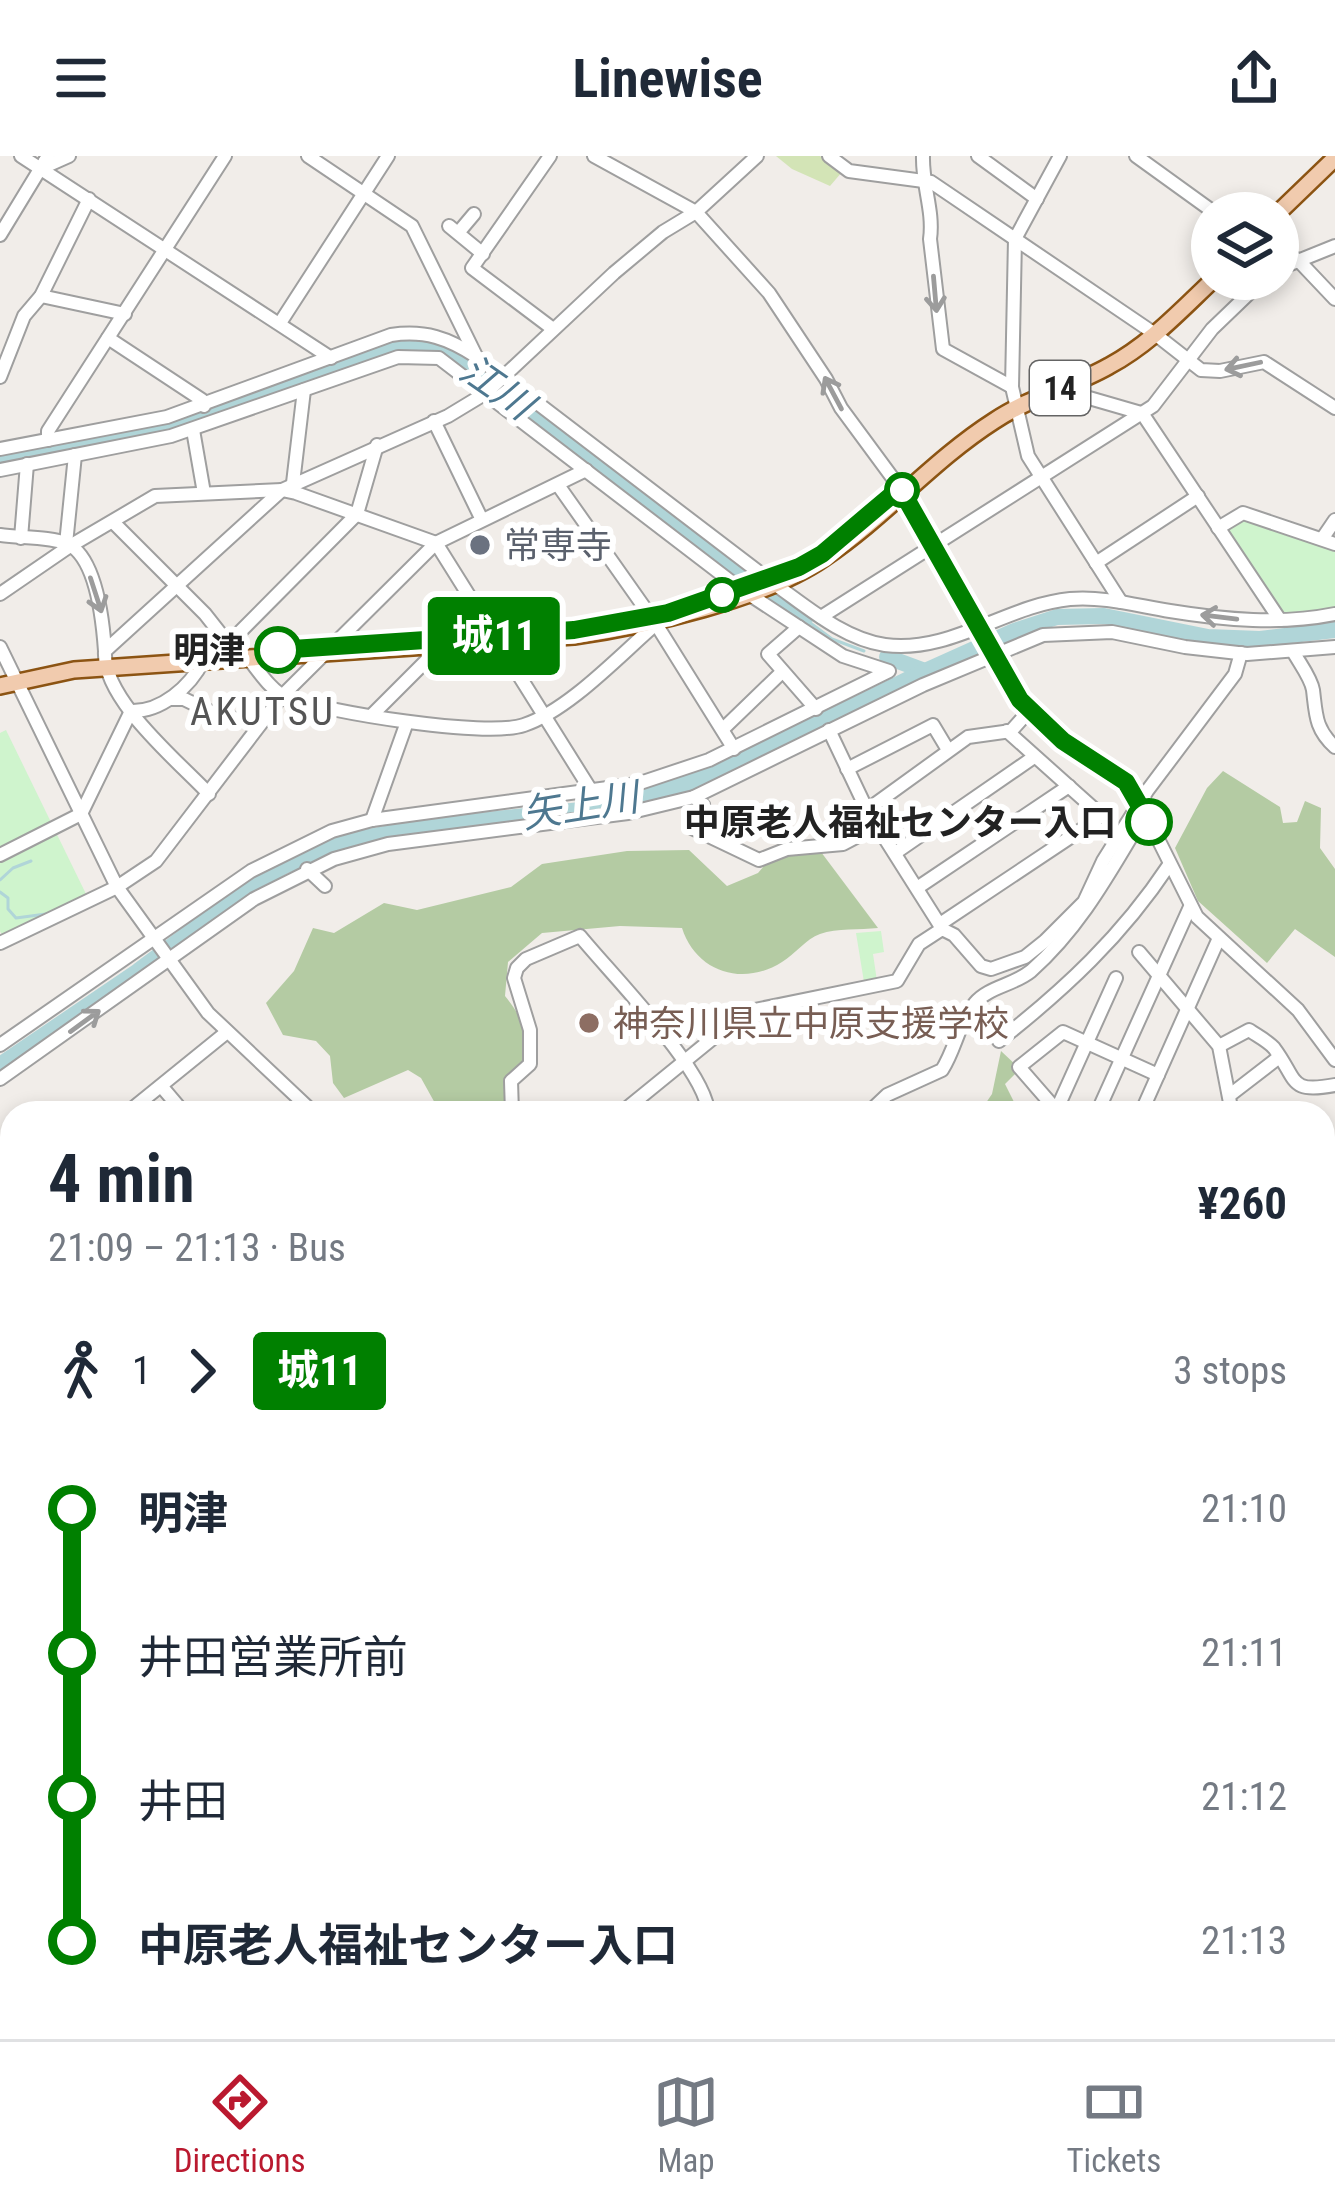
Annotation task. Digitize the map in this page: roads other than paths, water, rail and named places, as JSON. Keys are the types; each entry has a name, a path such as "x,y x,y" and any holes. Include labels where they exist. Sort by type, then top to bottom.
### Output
{"main road":[{"path":"1299,196 1335,162"},
{"name":"14","path":"1014,398 1058,389 1109,367 1191,298"},
{"name":"14","path":"326,650 574,636 654,621 771,581 826,557 1014,398 1107,362 1153,333"},
{"name":"14","path":"7,680 105,660 236,651 440,647 497,639"},
{"name":"14","path":"105,660 203,661 236,651"}],"street":[{"path":"21,156 51,164 69,156"},
{"path":"48,440 48,431 225,156"},
{"path":"308,156 412,226 477,357"},
{"path":"280,323 388,156"},
{"path":"550,156 472,268 554,328"},
{"path":"594,156 696,212 782,311 841,408 902,490 1029,711 1063,741 1126,782 1190,907 1298,1010 1334,1057"},
{"path":"105,660 288,487 434,422 486,393 650,242 696,212 757,156"},
{"path":"829,156 849,171 922,179 1189,362 1208,371 1264,362 1335,408"},
{"path":"923,156 943,349 1014,398"},
{"path":"978,156 1037,199"},
{"path":"1136,156 1191,196"},
{"path":"1058,157 1015,239 1014,398 1028,456 1121,602"},
{"path":"45,162 88,200 332,358"},
{"path":"0,235 45,162"},
{"path":"1,371 30,304 41,296 88,200"},
{"path":"474,214 454,230 483,254"},
{"path":"1299,260 1335,246"},
{"path":"1299,261 1335,299"},
{"path":"41,296 124,314"},
{"path":"821,617 1142,413 1164,395 1241,300"},
{"path":"0,449 167,418 391,334 416,331 439,336 477,357 771,581 821,617 867,640 888,646 934,642 1073,599 1230,619 1335,614"},
{"path":"108,338 202,400 204,406"},
{"path":"0,470 193,430 414,355 439,358 743,590 843,656 890,671 672,774 592,792 372,820 332,831 281,854 0,1046"},
{"path":"1058,389 1142,413 1280,620"},
{"path":"288,487 304,390"},
{"path":"434,422 482,520"},
{"path":"193,430 204,493"},
{"path":"236,651 357,514 376,445"},
{"path":"68,545 75,455"},
{"path":"21,538 27,464"},
{"path":"0,943 117,887 156,861 282,696 436,543 586,470"},
{"path":"558,485 654,621 734,748"},
{"path":"0,594 68,545 154,496 288,487 436,543 592,792"},
{"path":"1096,563 1198,496"},
{"path":"1218,528 1243,513 1328,541 1335,520"},
{"path":"112,522 282,696 407,722 498,730 527,725 574,694 654,621"},
{"path":"0,535 68,545 83,560 98,594 105,660 131,711 209,794"},
{"path":"799,627 768,654 816,709"},
{"path":"0,1079 254,899 307,869 388,844 628,813 694,796 992,653 1042,635 1112,632 1241,653 1335,647"},
{"path":"0,647 7,680 117,887 227,1032 301,1101"},
{"path":"374,714 440,647"},
{"path":"829,730 867,810 941,927 954,934 972,959 991,969 1025,957 1084,902 1103,861 1144,811 1235,674 1241,653"},
{"path":"1294,653 1312,684 1313,713 1335,747"},
{"path":"171,699 203,661"},
{"path":"723,729 782,672"},
{"path":"131,711 184,699 217,715 260,724"},
{"path":"0,855 81,814 131,711"},
{"path":"867,810 968,736 1007,731 1029,711"},
{"path":"372,820 407,722"},
{"path":"848,769 933,725 948,750"},
{"path":"635,1101 745,1012 897,981 919,944 1102,816 1007,731"},
{"path":"895,853 1034,757"},
{"path":"917,888 1069,786"},
{"path":"694,796 704,805 692,828 759,860 787,849 843,844 877,826"},
{"path":"881,1101 943,1070 955,1033 980,997 1035,968 1089,908 1144,811"},
{"path":"999,1041 1060,994 1097,957 1169,865"},
{"path":"307,869 325,886"},
{"path":"1103,1101 1190,907"},
{"path":"512,1101 512,1081 530,1064 530,1030 514,978 516,970 526,959 580,936 685,1060 708,1101"},
{"path":"1146,1101 1219,938"},
{"path":"1139,952 1220,1046 1231,1101"},
{"path":"1063,1101 1116,978"},
{"path":"1220,1046 1249,1030 1274,1048 1290,1077 1306,1090 1335,1085"},
{"path":"143,1101 227,1032"},
{"path":"1048,1101 1019,1067 1064,1032 1158,1075"},
{"path":"1230,1095 1278,1058"},
{"path":"161,1087 173,1101"}],"waterway":[{"name":"江川","path":"0,458 171,422 387,348 428,344 463,359 522,410 805,619"},
{"name":"矢上川","path":"0,1065 257,882 346,841 422,827 590,809 653,794 712,775 925,671 1057,617 1104,616 1208,637 1260,639 1335,630"},
{"name":"江川","path":"805,619 832,639 864,651"},
{"name":"江川","path":"887,657 925,671"},
{"path":"0,880 31,861"},
{"path":"0,892 8,898 8,909 16,918 46,914"}],"place":[{"name":"常専寺","path":"480,545"},
{"name":"明津","path":"278,650"},
{"name":"中原老人福祉センター入口","path":"1149,822"},
{"name":"神奈川県立中原支援学校","path":"589,1023"}],"district":[{"name":"AKUTSU","path":"263,711"}]}
